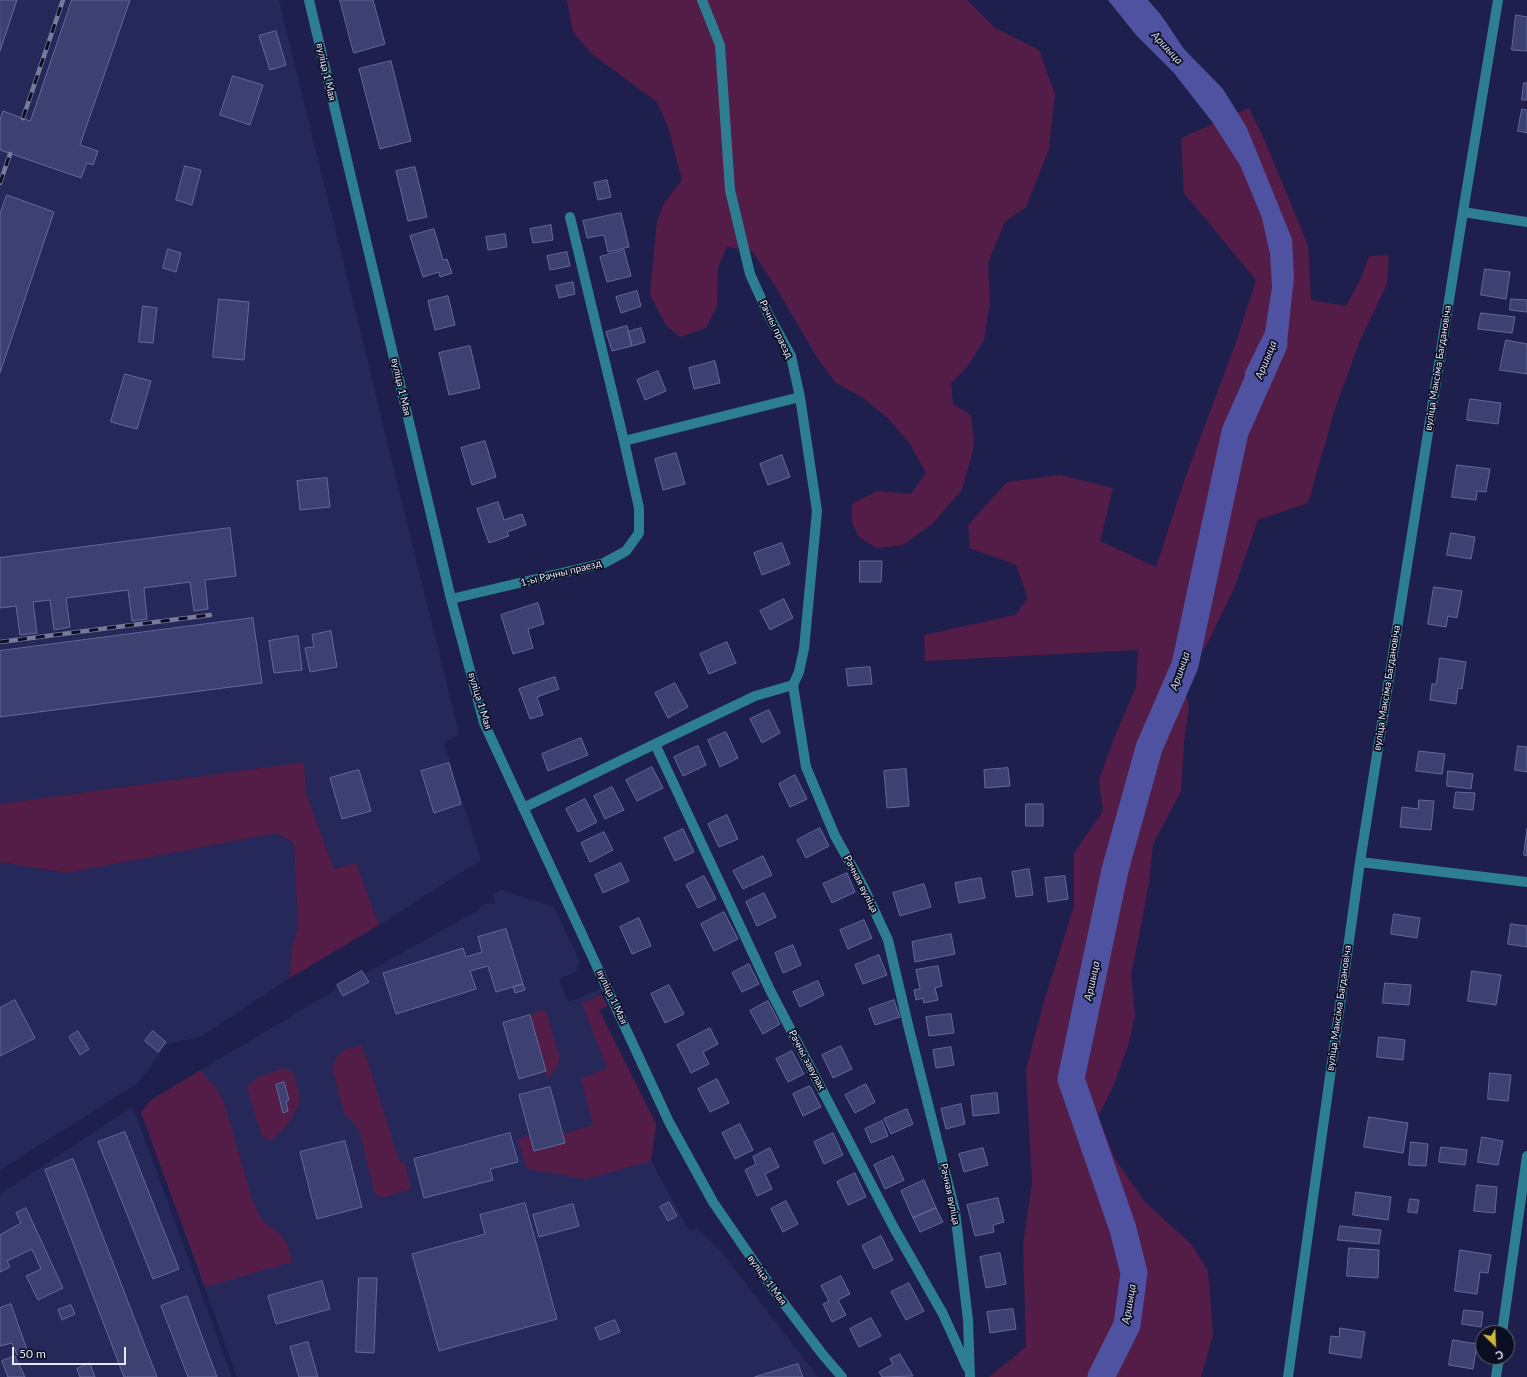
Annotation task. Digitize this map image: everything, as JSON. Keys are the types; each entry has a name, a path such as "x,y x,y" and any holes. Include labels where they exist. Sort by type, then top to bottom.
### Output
{"street":[{"name":"вуліца 1 Мая","path":"309,0 451,599 484,723 669,1122 713,1202 770,1285 823,1355 842,1377"},
{"name":"Рачны праезд","path":"702,0 720,44 730,190 750,274 769,316 791,356 800,397 818,511 804,649 799,672 793,685"},
{"name":"вуліца Максіма Багдановіча","path":"1288,1377 1360,862 1498,0"},
{"path":"1463,212 1527,222"},
{"name":"1-ы Рачны праезд","path":"451,599 604,563 626,551 639,533 639,508 570,217"},
{"path":"624,441 800,397"},
{"path":"523,808 755,696 793,685"},
{"name":"Рачная вуліца","path":"793,685 806,767 835,836 864,888 888,940 909,1029 956,1211 968,1320 970,1375"},
{"name":"Рачны завулак","path":"655,744 770,990 894,1228 942,1314 970,1375"},
{"path":"1360,862 1527,882"},
{"path":"1503,1325 1527,1156"},
{"path":"1496,1377 1498,1365"}],"shaded area":[{"path":"0,0 279,0 459,734 444,743 481,860 379,925 356,863 334,869 306,793 304,762 0,804"},
{"path":"567,0 967,0 995,28 1039,50 1055,94 1049,149 1026,207 1005,222 988,263 990,302 984,340 967,367 951,383 953,404 971,415 974,446 962,490 932,524 903,545 877,548 859,537 852,522 852,504 877,491 911,494 926,473 910,444 888,418 862,397 836,383 818,359 774,284 752,251 727,247 718,267 717,306 706,328 680,337 666,325 650,295 657,220 664,203 682,180 668,127 657,102 592,54 573,32"},
{"path":"1249,108 1265,141 1308,245 1311,300 1346,306 1360,280 1369,256 1389,255 1387,284 1359,343 1335,409 1308,503 1258,520 1234,589 1208,642 1183,683 1189,707 1184,743 1181,791 1153,844 1149,883 1131,976 1135,1015 1128,1046 1113,1087 1098,1116 1115,1159 1145,1202 1192,1245 1208,1271 1213,1335 1201,1377 989,1377 1026,1347 1023,1244 1032,1183 1026,1070 1043,1005 1074,906 1074,853 1103,811 1099,780 1113,741 1136,687 1138,650 925,661 924,635 1015,615 1028,598 1016,565 970,548 968,525 1007,482 1060,475 1113,488 1100,541 1156,567 1183,484 1235,345 1256,280 1184,193 1181,138"},
{"path":"304,762 306,793 334,869 356,863 379,925 290,978 291,949 298,927 294,843 276,833 67,873 0,862 0,804"},
{"path":"276,833 294,843 298,927 291,949 290,978 200,1037 167,1044 138,1083 0,1170 0,862 67,873"},
{"path":"501,890 554,907 580,962 575,973 559,978 568,1002 600,989 607,1006 599,1010 656,1124 651,1161 690,1232 697,1228 720,1250 818,1377 237,1377 141,1112 151,1100 320,999 480,909 480,905 495,903 492,894"},
{"path":"602,995 607,1006 599,1010 656,1124 651,1161 586,1179 527,1169 518,1140 530,1135 535,1151 565,1143 563,1134 593,1125 581,1079 607,1068 582,1003"},
{"path":"542,1010 546,1011 560,1059 555,1070 547,1078 530,1015"},
{"path":"361,1045 369,1065 399,1161 405,1163 411,1189 382,1198 375,1193 359,1129 344,1113 332,1067 338,1055 344,1050"},
{"path":"280,1069 287,1069 293,1073 299,1095 296,1111 284,1129 271,1139 262,1136 247,1088 256,1078","holes":["284,1083 289,1100 286,1101 288,1111 283,1112 276,1085"]},
{"path":"201,1070 206,1078 214,1085 224,1102 251,1197 262,1221 279,1233 287,1244 292,1262 205,1287 141,1112 151,1100"},
{"path":"133,1107 232,1377 0,1377 0,1194"}],"water":[{"path":"1108,0 1148,0 1161,15 1184,49 1223,89 1247,128 1292,239 1294,277 1287,343 1270,383 1244,374 1265,332 1272,287 1270,254 1262,218 1241,167 1213,123 1174,73 1136,35"}],"building":[{"path":"0,0 17,0 0,51"},
{"path":"72,0 130,0 80,145 98,151 93,165 87,163 81,178 0,150 0,120 3,111 30,121"},
{"path":"340,0 373,0 385,44 354,53"},
{"path":"1516,15 1527,17 1527,51 1512,50"},
{"path":"276,31 286,65 270,70 259,36"},
{"path":"391,61 411,141 380,149 359,69"},
{"path":"233,76 263,85 250,125 220,115"},
{"path":"1524,83 1527,83 1527,100 1522,100"},
{"path":"1522,109 1527,110 1527,133 1518,131"},
{"path":"185,166 201,170 192,205 176,200"},
{"path":"415,167 427,217 408,221 396,171"},
{"path":"607,180 611,197 598,200 594,183"},
{"path":"7,195 54,212 0,373 0,214"},
{"path":"621,213 629,247 608,252 604,235 587,238 583,221"},
{"path":"551,225 553,240 533,243 530,229"},
{"path":"434,229 443,260 447,259 452,273 440,277 439,272 423,277 410,236"},
{"path":"505,234 507,247 488,250 486,237"},
{"path":"168,249 181,253 176,272 163,268"},
{"path":"624,250 631,276 607,282 600,257"},
{"path":"567,252 570,266 550,270 547,256"},
{"path":"1485,269 1510,272 1506,299 1481,295"},
{"path":"573,282 575,294 559,298 556,286"},
{"path":"637,291 641,306 621,313 616,297"},
{"path":"448,296 455,325 435,330 428,301"},
{"path":"219,299 249,302 244,360 213,357"},
{"path":"1511,299 1527,300 1527,312 1510,310"},
{"path":"143,306 157,308 153,343 139,342"},
{"path":"1481,313 1515,317 1512,333 1478,329"},
{"path":"627,326 632,346 612,351 606,332"},
{"path":"641,328 645,342 632,346 628,332"},
{"path":"1506,340 1527,344 1527,374 1500,370"},
{"path":"470,346 480,388 449,395 439,353"},
{"path":"715,361 720,383 694,389 689,368"},
{"path":"658,371 666,391 645,400 637,380"},
{"path":"125,374 151,381 137,429 111,422"},
{"path":"1470,399 1501,403 1498,424 1467,420"},
{"path":"485,441 496,477 472,485 461,448"},
{"path":"676,453 685,484 663,490 655,459"},
{"path":"782,455 790,477 768,485 760,464"},
{"path":"1457,465 1490,469 1486,492 1477,491 1476,500 1452,497"},
{"path":"327,478 330,507 300,510 297,481"},
{"path":"498,502 504,520 522,514 526,525 507,532 509,536 489,543 477,509"},
{"path":"230,528 236,576 205,580 208,609 194,611 190,582 144,588 147,619 132,621 128,590 66,598 70,627 54,630 50,600 33,602 37,633 20,635 16,606 0,608 0,558"},
{"path":"1451,533 1475,537 1471,559 1447,555"},
{"path":"782,543 790,564 762,575 754,553"},
{"path":"860,561 882,561 881,582 860,582"},
{"path":"1434,587 1462,591 1457,618 1448,616 1446,627 1428,624"},
{"path":"784,599 793,618 770,630 760,611"},
{"path":"538,603 544,624 528,629 533,648 513,654 501,615"},
{"path":"253,618 262,683 0,717 0,651"},
{"path":"331,631 337,667 310,672 305,648 314,647 312,635"},
{"path":"298,636 302,670 274,673 269,641"},
{"path":"727,642 736,663 709,674 700,654"},
{"path":"1440,658 1466,662 1462,689 1458,688 1456,704 1430,700 1432,684 1436,684"},
{"path":"870,667 872,684 848,686 846,669"},
{"path":"555,677 559,689 537,697 543,715 530,719 519,689"},
{"path":"675,683 688,707 668,718 655,693"},
{"path":"769,710 780,733 762,743 750,719"},
{"path":"726,732 738,758 720,767 708,740"},
{"path":"581,738 588,755 548,771 542,754"},
{"path":"698,746 706,765 683,776 674,757"},
{"path":"1518,746 1527,747 1527,772 1515,770"},
{"path":"1419,751 1445,754 1442,774 1416,771"},
{"path":"449,763 461,804 434,813 421,771"},
{"path":"652,767 663,788 637,801 626,780"},
{"path":"1008,768 1010,786 985,788 984,770"},
{"path":"906,769 909,806 887,808 884,771"},
{"path":"359,770 371,811 342,819 330,778"},
{"path":"1448,771 1473,774 1471,789 1447,786"},
{"path":"795,775 807,799 790,807 779,784"},
{"path":"612,787 624,810 605,819 594,796"},
{"path":"1456,792 1475,793 1473,810 1454,808"},
{"path":"585,799 597,822 578,832 566,809"},
{"path":"1419,800 1434,801 1431,830 1400,827 1402,807 1418,809"},
{"path":"1026,804 1043,804 1043,826 1026,826"},
{"path":"727,815 738,839 719,847 708,824"},
{"path":"820,828 829,846 806,858 797,840"},
{"path":"683,829 694,852 675,861 664,838"},
{"path":"1527,829 1527,856 1524,855"},
{"path":"604,832 613,850 590,862 581,843"},
{"path":"763,856 772,875 743,889 733,871"},
{"path":"621,863 629,881 603,893 595,875"},
{"path":"1029,869 1033,895 1016,897 1012,872"},
{"path":"847,873 855,892 832,903 823,884"},
{"path":"704,876 716,899 698,908 686,885"},
{"path":"1065,876 1068,899 1048,902 1045,878"},
{"path":"981,878 985,898 959,903 955,883"},
{"path":"924,884 931,907 900,916 893,893"},
{"path":"764,893 776,917 757,926 746,902"},
{"path":"724,912 738,939 714,951 701,924"},
{"path":"1394,914 1420,918 1417,938 1391,934"},
{"path":"639,918 651,946 632,954 620,927"},
{"path":"864,920 872,938 848,949 840,930"},
{"path":"1511,924 1527,926 1527,947 1508,944"},
{"path":"506,929 523,984 496,992 488,966 470,971 476,989 396,1014 383,973 463,948 466,957 482,952 478,937"},
{"path":"951,934 955,954 915,962 912,942"},
{"path":"793,945 801,965 783,973 775,953"},
{"path":"879,955 887,975 863,984 855,965"},
{"path":"749,964 759,984 742,992 732,973"},
{"path":"938,966 942,986 935,988 938,1000 924,1003 923,998 916,1000 914,990 920,989 916,970"},
{"path":"362,971 369,982 343,996 337,985"},
{"path":"1472,971 1501,975 1496,1005 1468,1001"},
{"path":"818,981 824,995 800,1007 793,992"},
{"path":"1385,983 1411,985 1409,1005 1383,1003"},
{"path":"523,984 525,990 515,993 513,987"},
{"path":"669,985 684,1014 665,1023 651,994"},
{"path":"15,1000 35,1038 0,1056 0,1008"},
{"path":"894,1000 900,1017 875,1025 869,1009"},
{"path":"768,1001 780,1024 763,1034 750,1011"},
{"path":"951,1014 954,1033 929,1036 926,1017"},
{"path":"530,1015 546,1071 519,1079 503,1023"},
{"path":"710,1028 718,1044 703,1052 709,1064 691,1073 677,1045"},
{"path":"78,1031 89,1049 80,1055 69,1037"},
{"path":"153,1031 166,1042 158,1052 145,1041"},
{"path":"1379,1037 1405,1040 1403,1060 1377,1057"},
{"path":"841,1046 852,1069 833,1078 822,1055"},
{"path":"951,1047 954,1065 936,1068 933,1050"},
{"path":"792,1051 804,1074 788,1082 776,1059"},
{"path":"1490,1073 1511,1075 1508,1101 1488,1099"},
{"path":"717,1079 729,1103 710,1112 698,1089"},
{"path":"284,1082 289,1100 286,1101 288,1111 283,1113 276,1085"},
{"path":"866,1084 875,1102 855,1113 845,1095"},
{"path":"810,1086 821,1107 803,1116 793,1094"},
{"path":"550,1087 565,1143 534,1151 519,1095"},
{"path":"997,1093 999,1113 973,1116 971,1096"},
{"path":"961,1104 965,1124 946,1129 941,1109"},
{"path":"907,1109 913,1124 891,1134 884,1119"},
{"path":"1369,1117 1408,1123 1403,1153 1364,1147"},
{"path":"882,1121 888,1136 871,1143 865,1129"},
{"path":"740,1124 753,1150 735,1159 722,1133"},
{"path":"125,1132 179,1269 153,1279 98,1142"},
{"path":"510,1133 518,1162 490,1169 493,1180 424,1198 414,1159"},
{"path":"833,1133 843,1155 824,1164 814,1142"},
{"path":"1482,1137 1503,1141 1498,1165 1478,1162"},
{"path":"345,1141 362,1207 317,1219 300,1152"},
{"path":"1411,1142 1428,1144 1426,1166 1409,1165"},
{"path":"1441,1147 1467,1150 1465,1165 1439,1162"},
{"path":"770,1148 779,1167 765,1174 772,1189 757,1196 745,1170 756,1164 753,1157"},
{"path":"983,1148 988,1165 964,1172 959,1154"},
{"path":"893,1156 904,1180 885,1189 874,1165"},
{"path":"73,1159 157,1377 124,1377 45,1170"},
{"path":"855,1173 866,1197 848,1205 837,1182"},
{"path":"924,1180 936,1208 913,1218 901,1191"},
{"path":"1477,1185 1497,1187 1495,1213 1474,1211"},
{"path":"1356,1192 1391,1197 1388,1220 1353,1215"},
{"path":"998,1198 1004,1222 993,1225 994,1232 975,1236 967,1205"},
{"path":"1410,1199 1419,1200 1417,1213 1408,1212"},
{"path":"786,1201 798,1224 783,1232 771,1209"},
{"path":"669,1202 677,1216 668,1221 660,1207"},
{"path":"525,1203 557,1319 439,1351 412,1254 485,1234 480,1215"},
{"path":"573,1204 579,1226 539,1237 533,1215"},
{"path":"26,1208 63,1288 38,1300 26,1276 41,1269 32,1249 7,1261 10,1267 0,1272 0,1235 21,1223 16,1213"},
{"path":"936,1208 943,1222 920,1232 913,1218"},
{"path":"1340,1226 1381,1230 1379,1244 1338,1240"},
{"path":"881,1236 893,1260 874,1269 862,1246"},
{"path":"1349,1248 1379,1250 1378,1278 1347,1276"},
{"path":"1460,1250 1491,1255 1488,1273 1480,1272 1477,1294 1455,1291"},
{"path":"1000,1253 1006,1284 986,1288 980,1257"},
{"path":"841,1276 850,1294 838,1300 846,1315 832,1322 823,1304 829,1301 821,1286"},
{"path":"359,1278 377,1278 374,1353 356,1352"},
{"path":"322,1281 330,1309 276,1324 268,1296"},
{"path":"909,1283 924,1311 906,1320 891,1292"},
{"path":"187,1296 217,1377 188,1377 161,1306"},
{"path":"11,1304 27,1350 17,1355 12,1343 0,1346 0,1308"},
{"path":"71,1305 75,1314 62,1320 58,1310"},
{"path":"1013,1309 1016,1329 990,1333 987,1312"},
{"path":"1464,1310 1483,1312 1481,1325 1475,1326 1462,1324"},
{"path":"871,1318 881,1336 859,1347 850,1329"},
{"path":"615,1320 620,1332 600,1340 595,1328"},
{"path":"1340,1328 1365,1332 1361,1358 1329,1353 1331,1336 1339,1337"},
{"path":"1453,1340 1475,1344 1473,1369 1449,1365"},
{"path":"308,1342 318,1377 299,1377 290,1347"},
{"path":"900,1354 913,1376 882,1377 879,1372 893,1364 890,1359"},
{"path":"15,1356 25,1377 8,1377 2,1361"},
{"path":"90,1363 95,1377 80,1377 77,1369"},
{"path":"798,1364 803,1377 755,1377"}],"waterway":[{"name":"Аршыца","path":"1101,1377 1127,1325 1134,1273 1123,1229 1071,1079 1115,870 1149,748 1185,665 1235,432 1274,344"}],"railway":[{"path":"23,118 63,0"},
{"path":"0,183 10,154"},
{"path":"0,642 210,615"}]}
